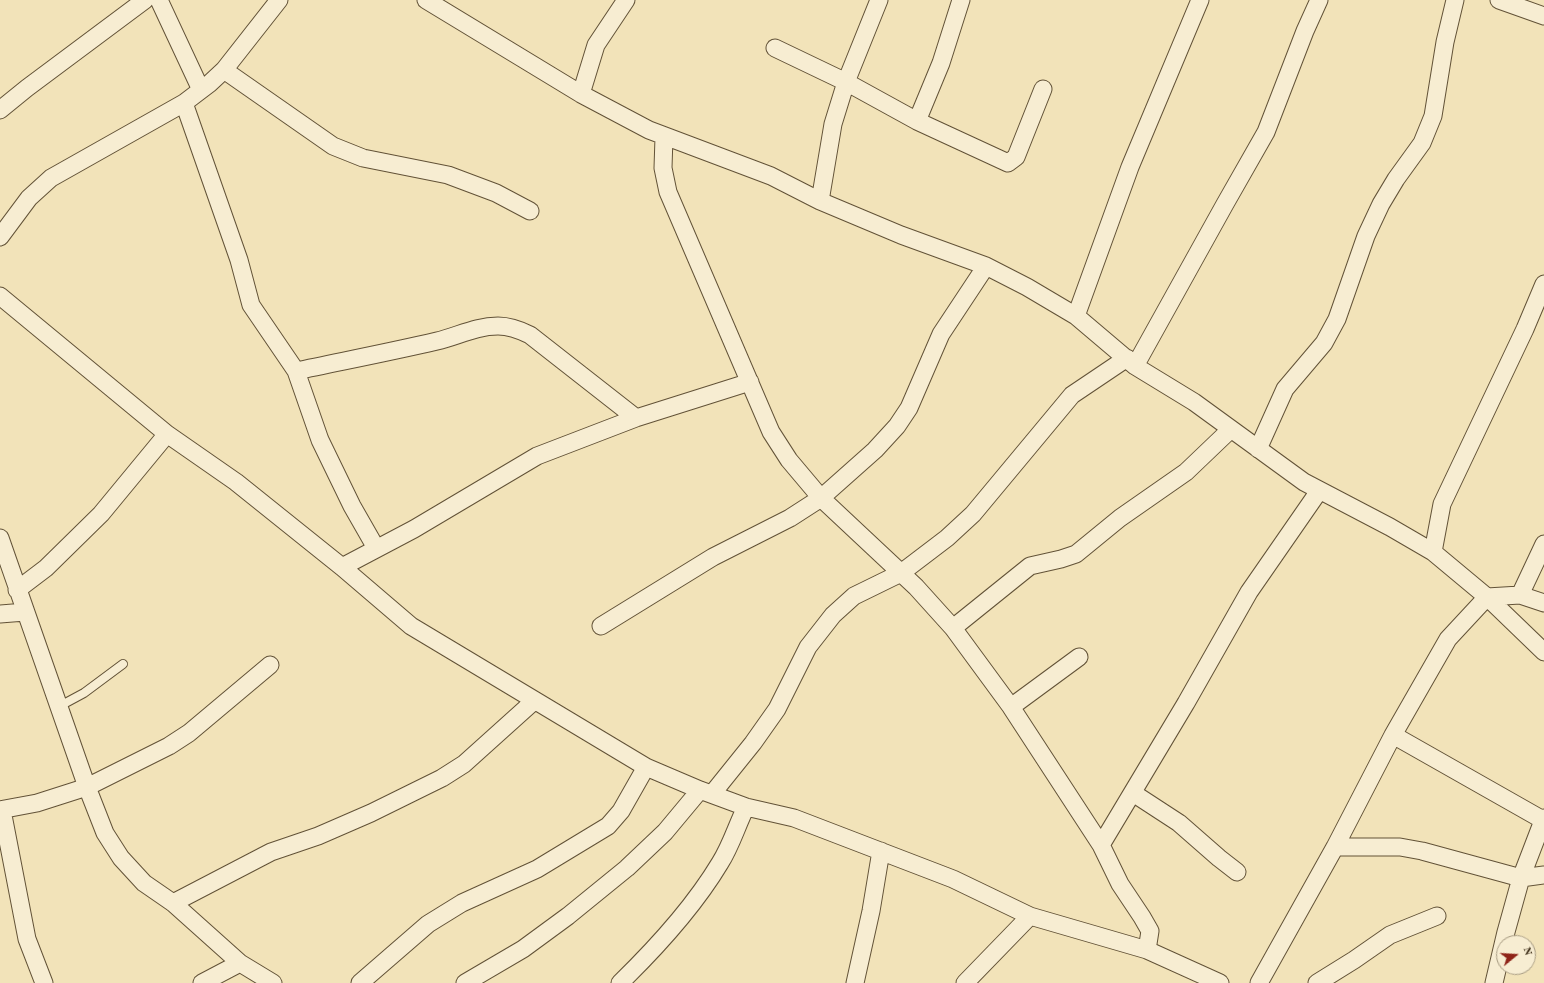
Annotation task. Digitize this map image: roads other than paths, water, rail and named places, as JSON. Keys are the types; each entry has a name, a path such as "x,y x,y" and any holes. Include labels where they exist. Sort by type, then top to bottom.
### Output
{"street":[{"path":"0,110 26,88 145,0"},
{"path":"160,0 201,90"},
{"path":"0,237 29,198 51,178 184,103 201,90 224,70 279,0"},
{"path":"426,0 581,94 664,137 771,176 820,201 986,266 1027,287 1076,316 1131,362 1194,402 1319,491 1390,527 1433,552 1487,597 1544,652"},
{"path":"581,94 596,45 626,0"},
{"path":"820,201 833,124 846,82 879,0"},
{"path":"917,121 941,62 961,0"},
{"path":"1076,316 1130,167 1200,0"},
{"path":"465,983 523,949 568,916 627,868 706,792 753,743 777,709 808,647 833,615 854,596 901,573 947,538 973,514 1072,395 1131,362 1266,132 1306,31 1320,0"},
{"path":"1258,449 1285,389 1324,343 1337,319 1366,236 1381,204 1396,179 1422,143 1434,116 1445,42 1455,0"},
{"path":"1499,0 1544,16"},
{"path":"775,48 846,82 917,121 1008,163 1016,157 1043,89"},
{"path":"224,70 333,146 363,158 448,175 496,193 530,211"},
{"path":"184,103 237,254 250,305 296,371 320,440 376,548"},
{"path":"664,137 663,168 668,192 771,432 789,460 821,498 901,573 953,628 1011,707 1101,845 1120,884 1150,931 1147,950"},
{"path":"601,626 689,571 790,518 821,498 875,450 897,426 909,408 941,334 986,266"},
{"path":"1433,552 1442,504 1525,329 1544,284"},
{"path":"0,296 168,434 236,482 342,567 411,626 534,701 646,766 706,792 746,807 794,818 953,879 1030,916 1147,950 1220,983"},
{"path":"296,371 421,344 475,328 500,326 518,329 530,336 636,418"},
{"path":"342,567 414,529 537,456 636,418 750,382"},
{"path":"953,628 1030,566 1076,554 1120,518 1186,472 1231,429"},
{"path":"17,590 46,568 101,514 168,434"},
{"path":"1101,845 1134,793 1249,592 1319,491"},
{"path":"0,538 87,787 106,833 121,858 144,883 173,903 240,964 273,983"},
{"path":"1520,595 1544,544"},
{"path":"1259,983 1335,847 1393,735 1448,639 1487,597 1520,595 1544,603"},
{"path":"0,614 25,612"},
{"path":"1011,707 1079,657"},
{"path":"44,983 27,940 1,810 37,802 87,787 169,746 189,733 270,665"},
{"path":"173,903 271,852 324,834 442,778 464,764 534,701"},
{"path":"1393,735 1544,819 1521,878 1506,932 1499,981"},
{"path":"360,983 428,924 462,903 537,869 608,826 622,811 646,766"},
{"path":"1134,793 1179,823 1237,872"},
{"path":"620,983 648,956 687,911 721,862 746,807"},
{"path":"1335,847 1400,847 1422,850 1521,878 1544,876"},
{"path":"855,983 871,911 880,851"},
{"path":"966,983 1030,916"},
{"path":"1318,983 1349,964 1390,935 1436,916"},
{"path":"202,983 240,964"}],"lane":[{"path":"58,707 84,693 123,664"}]}
